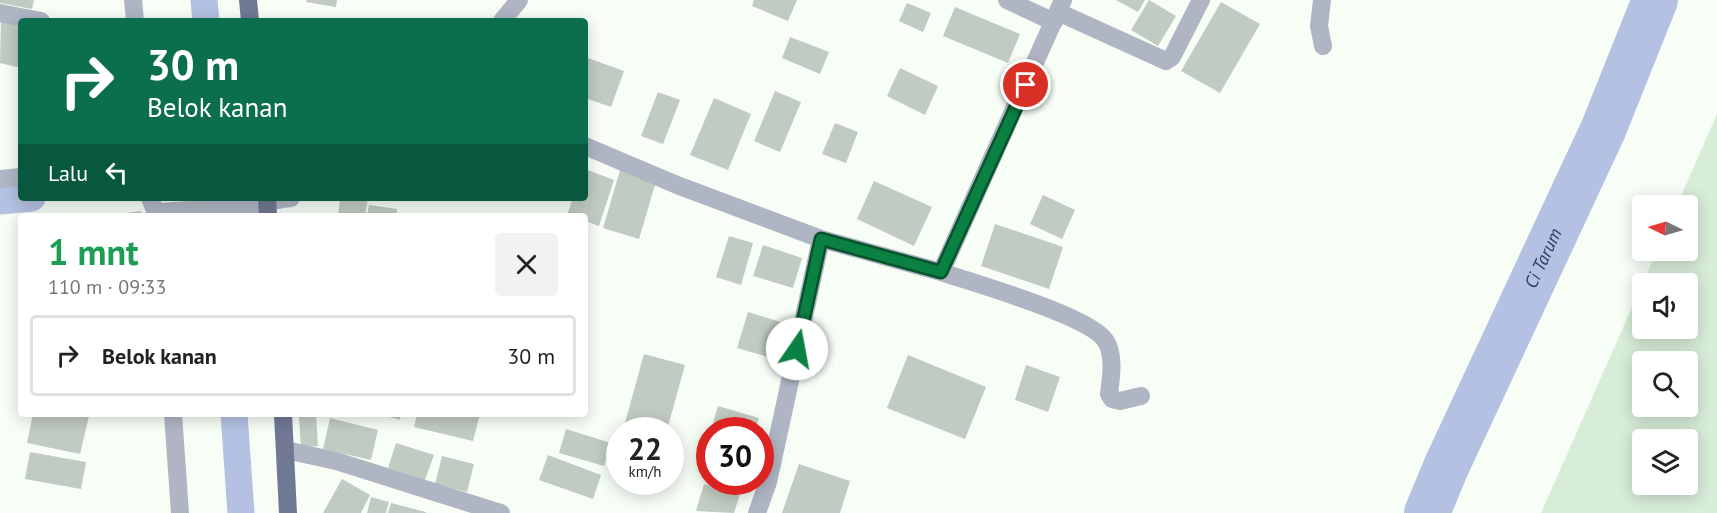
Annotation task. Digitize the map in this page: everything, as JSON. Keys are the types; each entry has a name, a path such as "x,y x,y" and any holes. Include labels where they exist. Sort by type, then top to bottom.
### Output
{"main road":[{"path":"248,0 250,18"},
{"path":"283,417 288,513"}],"street":[{"path":"133,0 135,18"},
{"path":"504,18 519,0"},
{"path":"1007,0 1058,11 1166,61 1172,57 1201,0"},
{"path":"1322,0 1319,26 1323,46"},
{"path":"941,272 1058,11"},
{"path":"0,13 25,18"},
{"path":"588,147 677,185 821,239 941,272 1074,318 1106,340 1110,350 1110,397 1120,401 1141,396"},
{"path":"0,179 18,177"},
{"path":"154,207 184,210 267,205"},
{"path":"757,513 768,482 821,239"},
{"path":"172,417 180,513"},
{"path":"286,450 336,461 501,513"}],"green space":[{"path":"1717,114 1717,513 1541,513 1632,308 1632,339 1698,339 1698,273 1647,273 1652,261 1698,261 1698,195 1681,195"}],"building":[{"path":"0,0 34,0 32,9 0,3"},
{"path":"307,0 337,0 336,7 306,2"},
{"path":"754,0 797,0 788,21 752,6"},
{"path":"1116,0 1145,0 1138,12"},
{"path":"1149,0 1176,16 1158,46 1131,30"},
{"path":"1221,2 1260,24 1220,93 1181,71"},
{"path":"907,3 931,13 923,32 899,21"},
{"path":"955,7 1020,34 1008,63 943,36"},
{"path":"1,20 18,24 18,67 0,63"},
{"path":"790,37 829,52 820,74 782,58"},
{"path":"588,58 624,71 611,107 588,99"},
{"path":"900,68 938,86 925,115 887,96"},
{"path":"775,91 801,102 780,152 754,141"},
{"path":"658,92 680,100 663,144 641,136"},
{"path":"714,98 751,114 728,170 690,155"},
{"path":"835,123 858,132 846,163 822,154"},
{"path":"621,167 657,178 639,239 603,228"},
{"path":"588,170 614,180 599,226 588,222 588,213 568,213 572,201 588,201"},
{"path":"874,181 932,207 914,246 857,219"},
{"path":"1043,195 1075,210 1062,239 1030,224"},
{"path":"340,201 368,201 366,213 338,213"},
{"path":"369,205 397,209 396,213 368,213"},
{"path":"995,224 1063,247 1049,289 981,266"},
{"path":"729,236 753,243 741,285 716,277"},
{"path":"763,245 802,258 793,288 753,276"},
{"path":"748,312 790,325 779,360 737,348"},
{"path":"644,354 685,365 671,417 627,417"},
{"path":"908,355 986,387 965,439 887,408"},
{"path":"1026,365 1060,377 1048,412 1015,400"},
{"path":"718,406 756,417 715,417"},
{"path":"32,417 89,417 80,454 27,443"},
{"path":"299,417 316,417 318,446 301,447"},
{"path":"416,417 479,417 473,441 414,427"},
{"path":"330,418 378,430 371,460 323,449"},
{"path":"566,429 606,441 604,466 559,453"},
{"path":"396,443 434,455 425,480 388,468"},
{"path":"30,452 86,462 81,489 25,479"},
{"path":"548,455 601,475 593,499 539,480"},
{"path":"442,456 474,464 467,492 435,484"},
{"path":"799,464 850,481 840,513 782,513"},
{"path":"342,479 370,495 361,513 323,513"},
{"path":"701,495 740,495 734,513 696,511"},
{"path":"371,497 389,502 386,513 367,513"},
{"path":"391,503 426,512 426,513 388,513"}],"waterway":[{"path":"204,0 206,18"},
{"name":"Ci Tarum","path":"1427,513 1446,467 1603,130 1655,0"},
{"path":"0,201 18,199"},
{"path":"234,417 241,513"}],"route":[{"path":"797,349 821,239 941,272 1026,85"}]}
